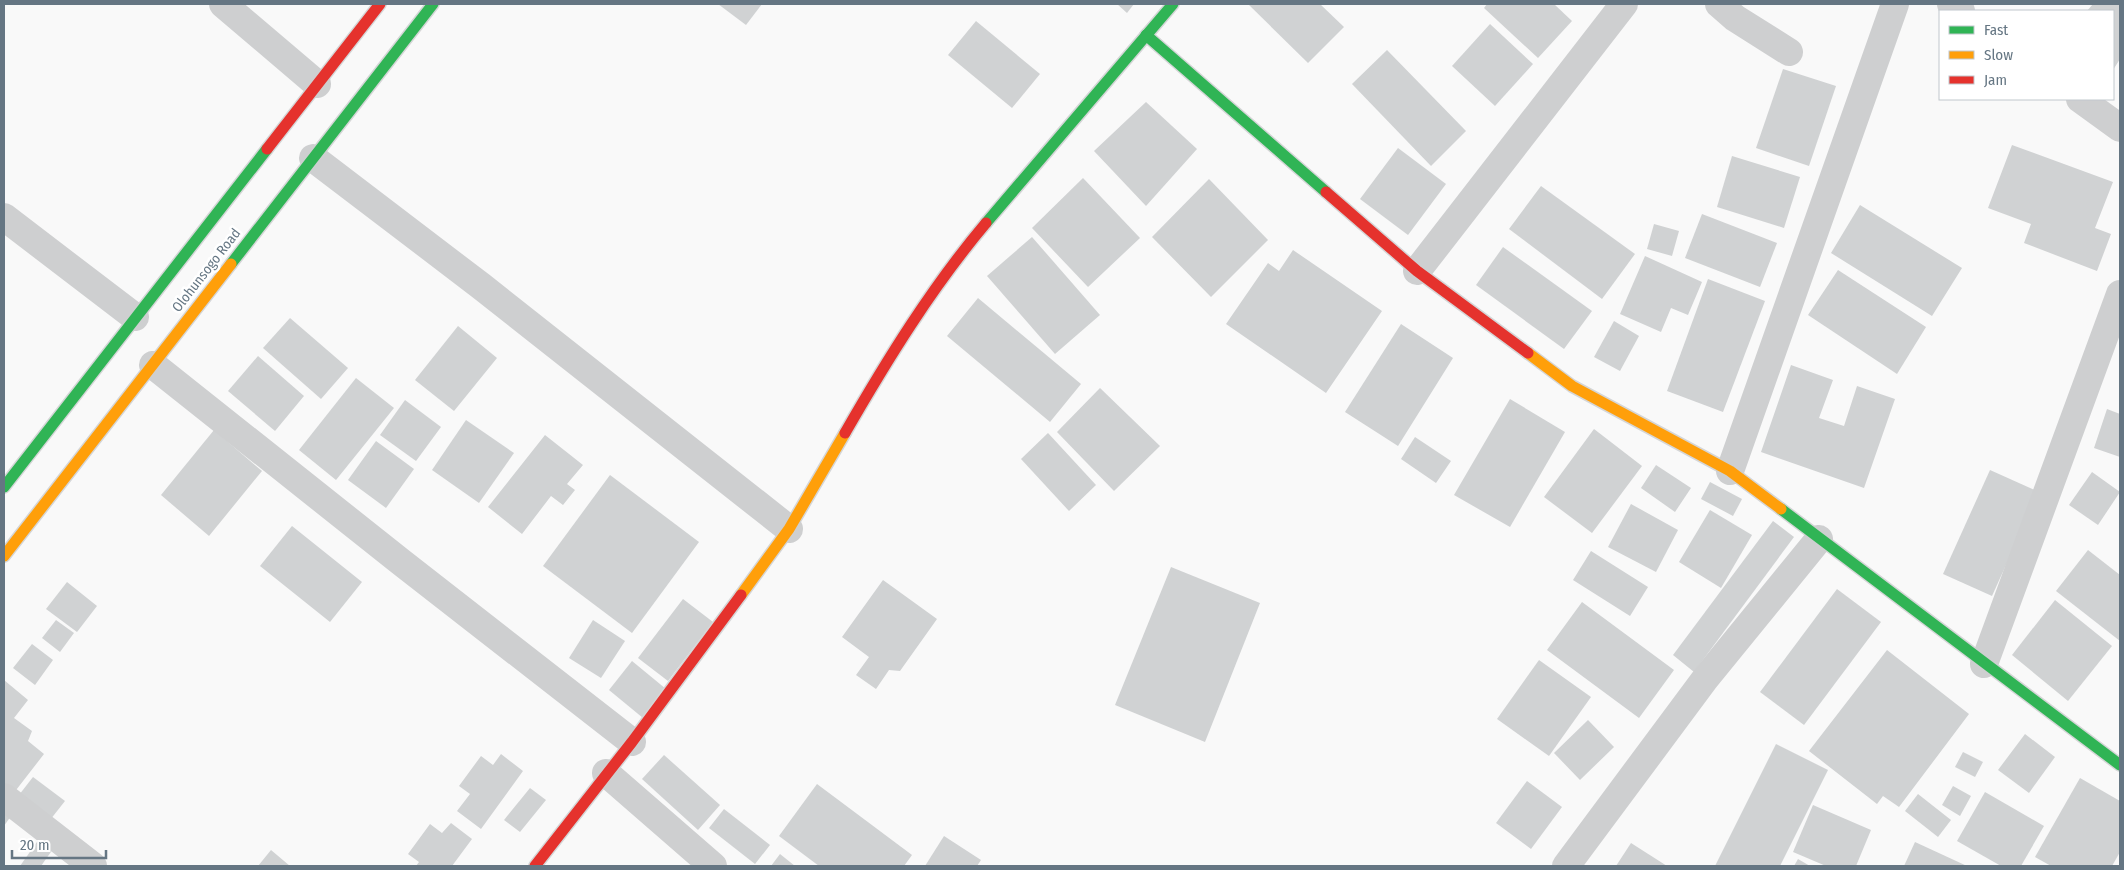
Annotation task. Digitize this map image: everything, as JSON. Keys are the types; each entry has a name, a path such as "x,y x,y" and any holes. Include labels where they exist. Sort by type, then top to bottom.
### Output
{"street":[{"path":"223,4 317,84"},
{"name":"Olohunsogo Road","path":"4,487 380,4"},
{"name":"Olohunsogo Road","path":"4,556 433,4"},
{"path":"536,866 606,773 632,742 789,529 870,390 955,260 1146,34 1174,4"},
{"path":"1417,271 1624,4"},
{"path":"1719,4 1735,18 1789,52"},
{"path":"1730,471 1895,4"},
{"path":"1146,34 1417,271 1572,386 1730,471 2120,765"},
{"path":"2081,100 2120,128"},
{"path":"313,158 481,286 789,529"},
{"path":"4,217 135,317"},
{"path":"1984,664 2120,294"},
{"path":"152,365 408,568 632,742"},
{"path":"1566,866 1705,679 1819,539"},
{"path":"606,773 713,866"},
{"path":"4,797 93,866"}],"building":[{"path":"718,4 762,4 746,25"},
{"path":"1117,4 1134,4 1127,13"},
{"path":"1248,4 1320,4 1344,27 1308,63"},
{"path":"1487,4 1554,4 1572,21 1538,58 1484,8"},
{"path":"2093,4 2120,4 2120,59 2114,68 2114,10 2088,10"},
{"path":"976,21 1040,74 1012,108 948,55"},
{"path":"1490,24 1533,64 1495,106 1452,66"},
{"path":"1387,50 1466,131 1431,166 1352,84"},
{"path":"1783,69 1836,86 1809,166 1756,148"},
{"path":"1146,102 1197,149 1146,206 1094,151"},
{"path":"2012,145 2113,182 2095,228 2111,234 2097,271 2024,243 2031,224 1988,208"},
{"path":"1398,148 1446,184 1408,235 1360,199"},
{"path":"1732,156 1800,177 1784,228 1717,207"},
{"path":"1083,178 1140,238 1088,287 1032,228"},
{"path":"1209,179 1268,240 1211,297 1152,237"},
{"path":"1541,186 1635,254 1602,299 1509,229"},
{"path":"1860,205 1962,268 1932,316 1831,253"},
{"path":"1702,214 1777,243 1760,287 1685,258"},
{"path":"1654,224 1679,231 1672,256 1647,249"},
{"path":"1032,237 1100,315 1055,354 987,276"},
{"path":"1503,247 1592,311 1564,349 1476,285"},
{"path":"1293,250 1382,311 1326,393 1226,324 1268,263 1279,271"},
{"path":"1645,256 1702,282 1688,315 1671,308 1661,332 1620,314"},
{"path":"1838,270 1926,327 1897,374 1808,315"},
{"path":"1708,279 1765,301 1723,412 1667,391"},
{"path":"978,298 1081,384 1050,422 947,336"},
{"path":"290,318 348,368 321,399 263,348"},
{"path":"1614,321 1639,336 1620,371 1594,357"},
{"path":"1401,324 1453,358 1398,446 1345,412"},
{"path":"458,326 497,358 454,411 415,380"},
{"path":"258,356 304,396 275,431 228,391"},
{"path":"1791,365 1833,380 1819,418 1844,426 1857,386 1895,399 1864,488 1761,452"},
{"path":"356,378 394,408 336,480 299,450"},
{"path":"1100,388 1160,446 1114,491 1057,432"},
{"path":"1510,399 1565,432 1510,527 1454,495"},
{"path":"405,400 441,427 416,461 380,435"},
{"path":"2107,409 2120,414 2120,457 2094,448"},
{"path":"466,420 514,453 479,503 432,470"},
{"path":"1594,429 1642,466 1592,533 1544,497"},
{"path":"214,430 262,471 209,536 161,495"},
{"path":"1048,433 1096,485 1069,511 1021,459"},
{"path":"545,435 583,465 567,484 575,490 563,505 551,496 522,534 488,507"},
{"path":"1415,437 1451,461 1436,483 1401,459"},
{"path":"376,441 414,469 386,508 348,480"},
{"path":"1656,465 1691,488 1675,512 1641,488"},
{"path":"1990,470 2039,492 1992,596 1943,574"},
{"path":"2092,472 2120,492 2098,525 2069,505"},
{"path":"610,475 699,542 632,633 543,566"},
{"path":"1710,482 1742,499 1733,516 1701,499"},
{"path":"1631,504 1678,530 1656,572 1608,547"},
{"path":"1710,510 1752,535 1721,588 1679,562"},
{"path":"1773,521 1794,537 1694,672 1673,655"},
{"path":"292,526 362,582 330,622 260,566"},
{"path":"2088,550 2120,575 2120,641 2056,591"},
{"path":"1591,551 1648,587 1630,616 1573,580"},
{"path":"1171,567 1260,603 1205,742 1115,705"},
{"path":"883,580 937,619 900,671 889,670 876,689 856,675 869,657 842,637"},
{"path":"67,582 97,606 77,632 46,609"},
{"path":"1837,589 1881,622 1804,725 1760,692"},
{"path":"683,599 713,622 668,681 638,658"},
{"path":"2055,600 2112,646 2068,701 2012,655"},
{"path":"1582,602 1674,670 1639,718 1547,650"},
{"path":"56,620 74,633 60,652 42,638"},
{"path":"593,620 625,641 601,678 569,658"},
{"path":"32,644 53,660 35,685 13,668"},
{"path":"1887,650 1969,714 1899,807 1883,796 1877,804 1809,751"},
{"path":"1539,660 1591,697 1549,756 1497,719"},
{"path":"632,661 666,689 643,718 609,690"},
{"path":"4,680 28,700 14,718 32,731 28,741 44,754 13,794 4,787"},
{"path":"1588,720 1614,747 1580,780 1554,753"},
{"path":"2025,734 2055,757 2029,793 1998,770"},
{"path":"1776,744 1828,770 1780,866 1715,866"},
{"path":"1963,752 1983,762 1975,777 1955,767"},
{"path":"501,754 523,771 481,829 457,811 470,794 459,786 481,756 493,765"},
{"path":"664,755 720,805 698,830 642,779"},
{"path":"33,777 65,801 50,820 19,795"},
{"path":"2080,778 2120,801 2120,852 2112,866 2051,866 2035,857"},
{"path":"1527,781 1562,807 1531,849 1496,823"},
{"path":"817,784 912,855 904,866 819,866 779,836"},
{"path":"1953,786 1971,796 1960,816 1942,805"},
{"path":"530,788 546,800 520,832 504,820"},
{"path":"1985,792 2044,826 2021,866 2001,866 1957,841"},
{"path":"1918,794 1951,820 1938,837 1905,811"},
{"path":"1813,805 1871,830 1856,866 1826,866 1793,852"},
{"path":"724,809 770,845 755,864 709,828"},
{"path":"4,811 11,816 4,826"},
{"path":"451,823 472,839 452,866 416,866 419,862 408,854 430,824 442,833"},
{"path":"944,836 981,860 977,866 925,866"},
{"path":"39,839 53,849 41,866 20,866"},
{"path":"1915,842 1967,866 1904,866"},
{"path":"1631,843 1667,866 1616,866"},
{"path":"271,850 290,866 258,866"},
{"path":"780,854 795,866 771,866"},
{"path":"1798,859 1810,866 1794,866"}],"traffic: fast":[{"path":"231,264 433,4"},
{"path":"986,223 1173,4"},
{"path":"1146,35 1326,192"},
{"path":"4,487 267,149"},
{"path":"1781,509 2120,765"}],"traffic: slow":[{"path":"4,556 231,264"},
{"path":"1528,353 1572,386 1730,471 1781,509"},
{"path":"741,595 789,529 845,433"}],"traffic: jam":[{"path":"267,149 380,4"},
{"path":"1326,192 1417,271 1528,353"},
{"path":"845,433 877,378 929,298 986,223"},
{"path":"535,866 632,742 741,595"}]}
